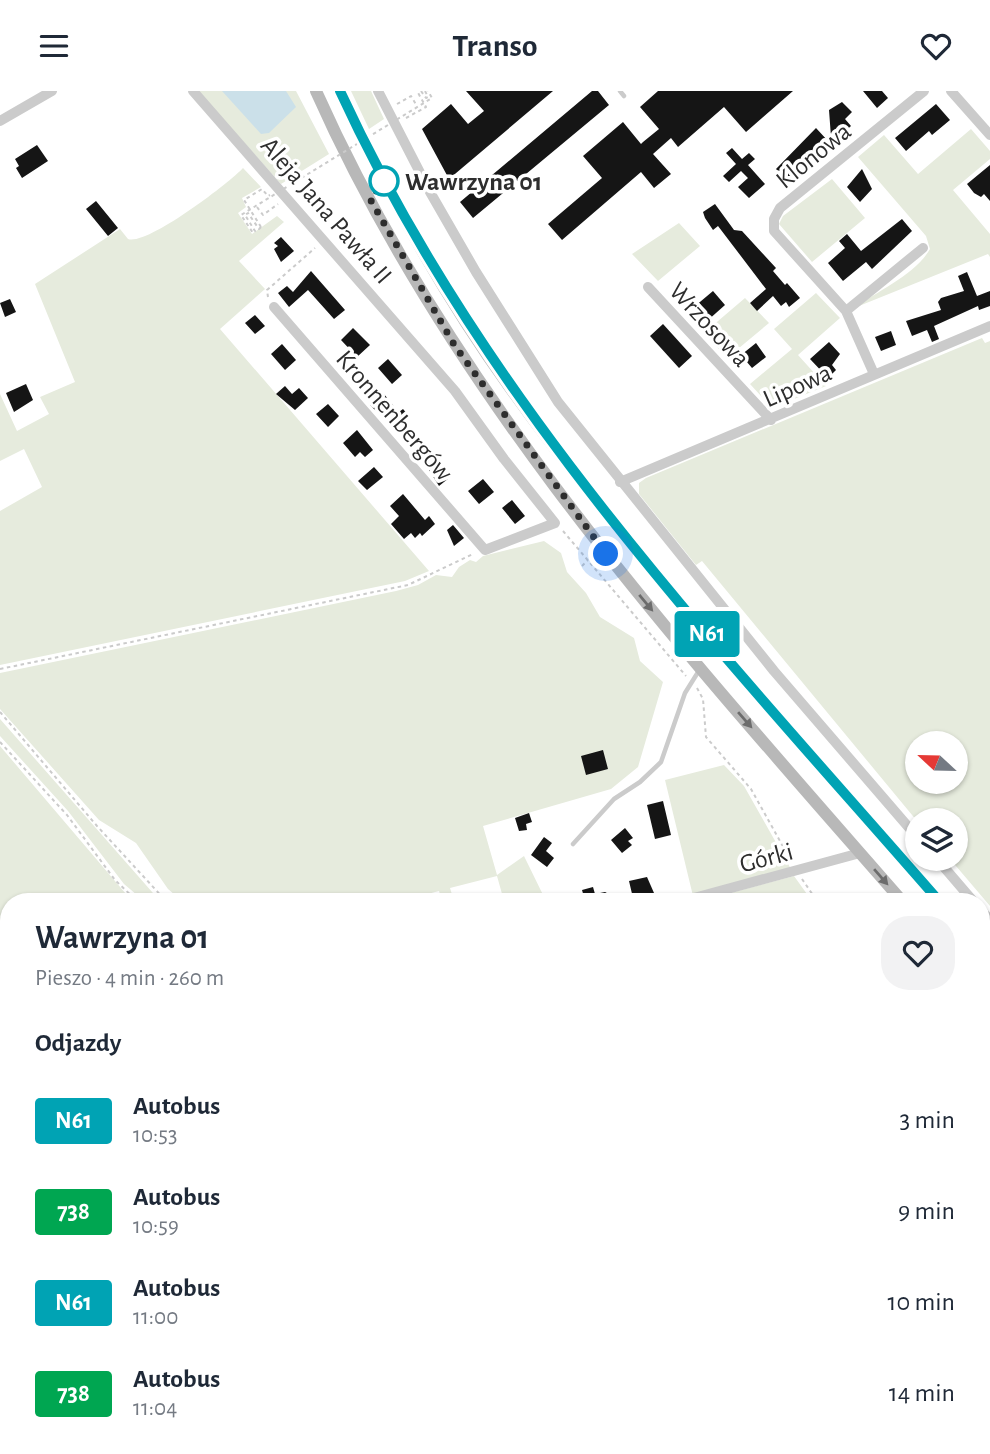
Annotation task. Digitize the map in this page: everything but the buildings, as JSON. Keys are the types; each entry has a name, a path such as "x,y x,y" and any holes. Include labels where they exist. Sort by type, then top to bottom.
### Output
{"main road":[{"path":"306,91 329,118"},
{"path":"316,91 391,236 463,357 573,512 701,668 895,893"},
{"path":"340,91 399,211 467,324 510,388 595,501 932,893"}],"street":[{"path":"0,121 52,91"},
{"name":"Aleja Jana Pawła II","path":"193,91 455,391 504,460 555,523"},
{"path":"378,91 476,272 558,402 774,671 905,823"},
{"name":"Klonowa","path":"846,311 774,231 774,219 780,208 924,91"},
{"path":"951,91 990,135"},
{"path":"874,374 846,311 923,248"},
{"name":"Wrzosowa","path":"648,287 771,420"},
{"name":"Kronnenbergów","path":"274,307 485,550"},
{"name":"Lipowa","path":"620,482 990,326"},
{"path":"485,550 555,523"},
{"name":"Górki","path":"713,893 860,853"},
{"path":"947,871 966,893"}],"lane":[{"path":"620,91 624,96"},
{"path":"573,844 614,799 640,782 660,762 679,706 701,668"}],"path":[{"path":"392,119 400,114 404,120 426,107 423,91"},
{"path":"271,194 268,197 262,189 244,200 261,227 259,229 248,213 246,215 255,231 253,233 241,215 257,207 432,98 423,91"},
{"path":"393,106 411,96 417,106"},
{"path":"257,207 263,215 279,204"},
{"path":"274,307 267,290 323,240"},
{"path":"555,523 704,699 706,737 751,789 812,893"},
{"path":"0,669 408,585 485,550"},
{"path":"582,566 589,560"},
{"path":"0,712 97,826 159,893"},
{"path":"0,742 67,815 115,880 129,893"}],"shaded area":[{"path":"198,91 296,91 329,154 281,184"},
{"path":"351,91 371,91 384,119 369,129"},
{"path":"971,129 990,151 990,159 953,190 990,234 990,257 988,254 854,308 906,274 930,249 926,236 858,157 884,135 918,174"},
{"path":"243,168 261,187 242,198 246,207 238,213 252,234 277,216 284,222 239,261 265,289 220,329 429,571 405,581 0,665 0,511 42,487 24,449 0,461 0,394 17,431 49,414 40,397 75,382 35,284 120,229 128,239 138,239 169,224"},
{"path":"832,179 865,218 812,262 779,224 783,216"},
{"path":"679,223 700,246 658,281 632,254"},
{"path":"816,293 840,318 798,355 826,386 772,408 750,384 792,349 774,329"},
{"path":"745,298 769,323 727,358 704,333"},
{"path":"982,338 985,343 990,341 990,893 979,893 960,871 968,871 968,808 906,808 702,561 696,565 639,494 639,483 646,478"},
{"path":"544,541 561,553 567,572 586,593 600,617 634,638 640,661 663,682 638,767 611,789 483,826 497,875 524,856 542,893 502,893 497,876 450,888 452,893 173,893 136,843 99,820 0,709 0,673 396,591 418,585 436,575 452,577 459,567 470,560 476,562 483,556"},
{"path":"0,719 153,893 135,893 124,884 68,811 0,736"},
{"path":"0,746 125,893 0,893"},
{"path":"724,765 744,786 791,869 704,893 692,893 665,780"},
{"path":"794,876 806,893 731,893"}],"water":[{"path":"222,91 286,91 296,107 269,133 261,134"}],"bus line":[{"name":"N61","path":"340,91 399,211 467,324 510,388 595,501 654,572 932,893"}],"place":[{"name":"Wawrzyna 01","path":"384,181"}],"route":[{"path":"384,181 370,199 455,346 606,554"}]}
